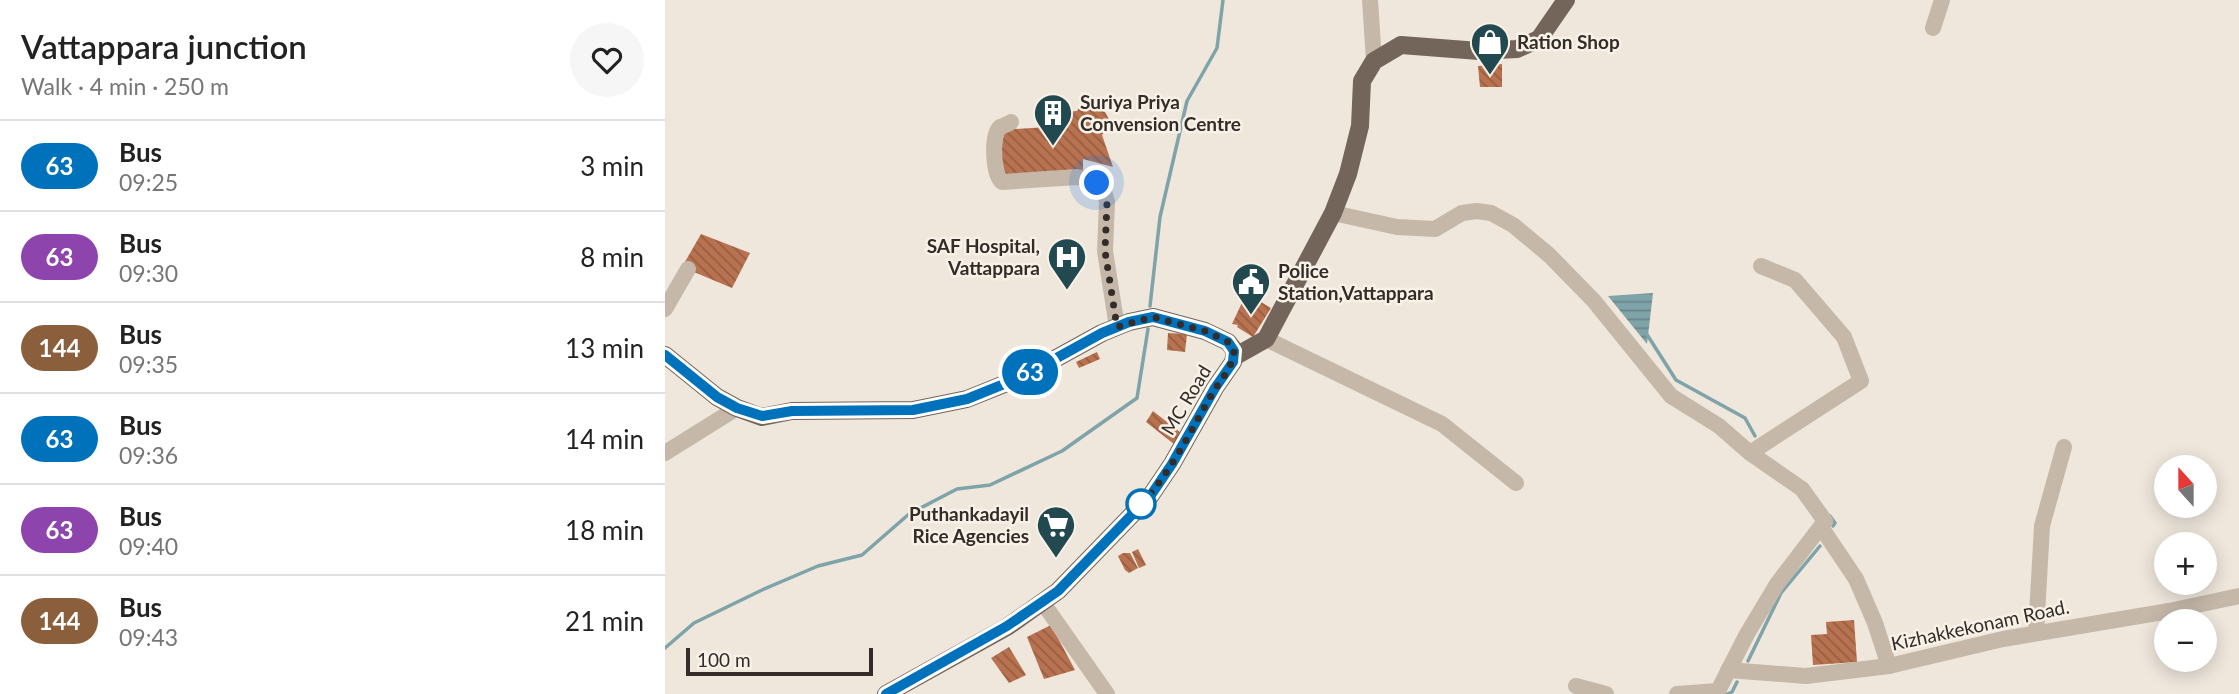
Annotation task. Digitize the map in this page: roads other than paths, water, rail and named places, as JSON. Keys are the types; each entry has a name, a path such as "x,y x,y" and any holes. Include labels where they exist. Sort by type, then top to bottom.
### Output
{"main road":[{"path":"1234,357 1266,340 1333,214 1348,174 1360,126 1362,81 1374,61 1401,45 1479,51 1517,49 1539,39 1566,0"},
{"name":"MC Road","path":"665,355 717,397 737,408 762,416 792,411 913,410 954,401 994,389 1024,376 1117,327 1153,317 1213,335 1228,342 1234,351 1233,362 1151,495 1058,591 1007,626 886,694"}],"street":[{"path":"1370,0 1374,61"},
{"path":"1933,28 1942,0"},
{"path":"1011,122 1000,127 995,137 995,169 1002,182 1077,177 1097,183 1103,188 1107,202 1105,251 1117,327"},
{"path":"1333,214 1397,227 1435,229 1462,213 1477,211 1491,213 1513,225 1549,255 1594,301 1671,396 1719,426 1750,453 1802,489 1825,521 1777,584 1716,692 1677,694"},
{"path":"1750,453 1861,381 1844,337 1795,279 1761,267"},
{"path":"665,309 688,270"},
{"path":"1266,340 1442,424 1516,483"},
{"path":"665,453 737,408"},
{"path":"2036,633 2042,526 2064,447"},
{"path":"1821,527 1856,579 1875,623 1889,666"},
{"name":"Kizhakkekonam Road.","path":"1728,670 1806,676 1889,666 2036,633 2169,611 2239,596"},
{"path":"1043,603 1107,694"},
{"path":"1576,686 1606,694"}],"water":[{"path":"1653,293 1647,344 1608,296"}],"waterway":[{"path":"1150,306 1160,217 1187,101 1217,48 1223,0"},
{"path":"665,648 694,623 762,590 818,566 862,555 909,514 957,489 990,485 1062,451 1137,398 1148,329"},
{"path":"1646,333 1676,380 1745,418 1755,436"},
{"path":"1830,516 1835,523 1833,526"},
{"path":"1748,661 1781,593 1820,546"},
{"path":"1727,694 1732,692 1737,682"}],"place":[{"name":"Ration Shop","path":"1490,76"},
{"name":"Suriya Priya Convension Centre","path":"1053,147"},
{"name":"SAF Hospital, Vattappara","path":"1067,291"},
{"name":"Police Station,Vattappara","path":"1251,316"},
{"name":"Puthankadayil Rice Agencies","path":"1056,559"}]}
